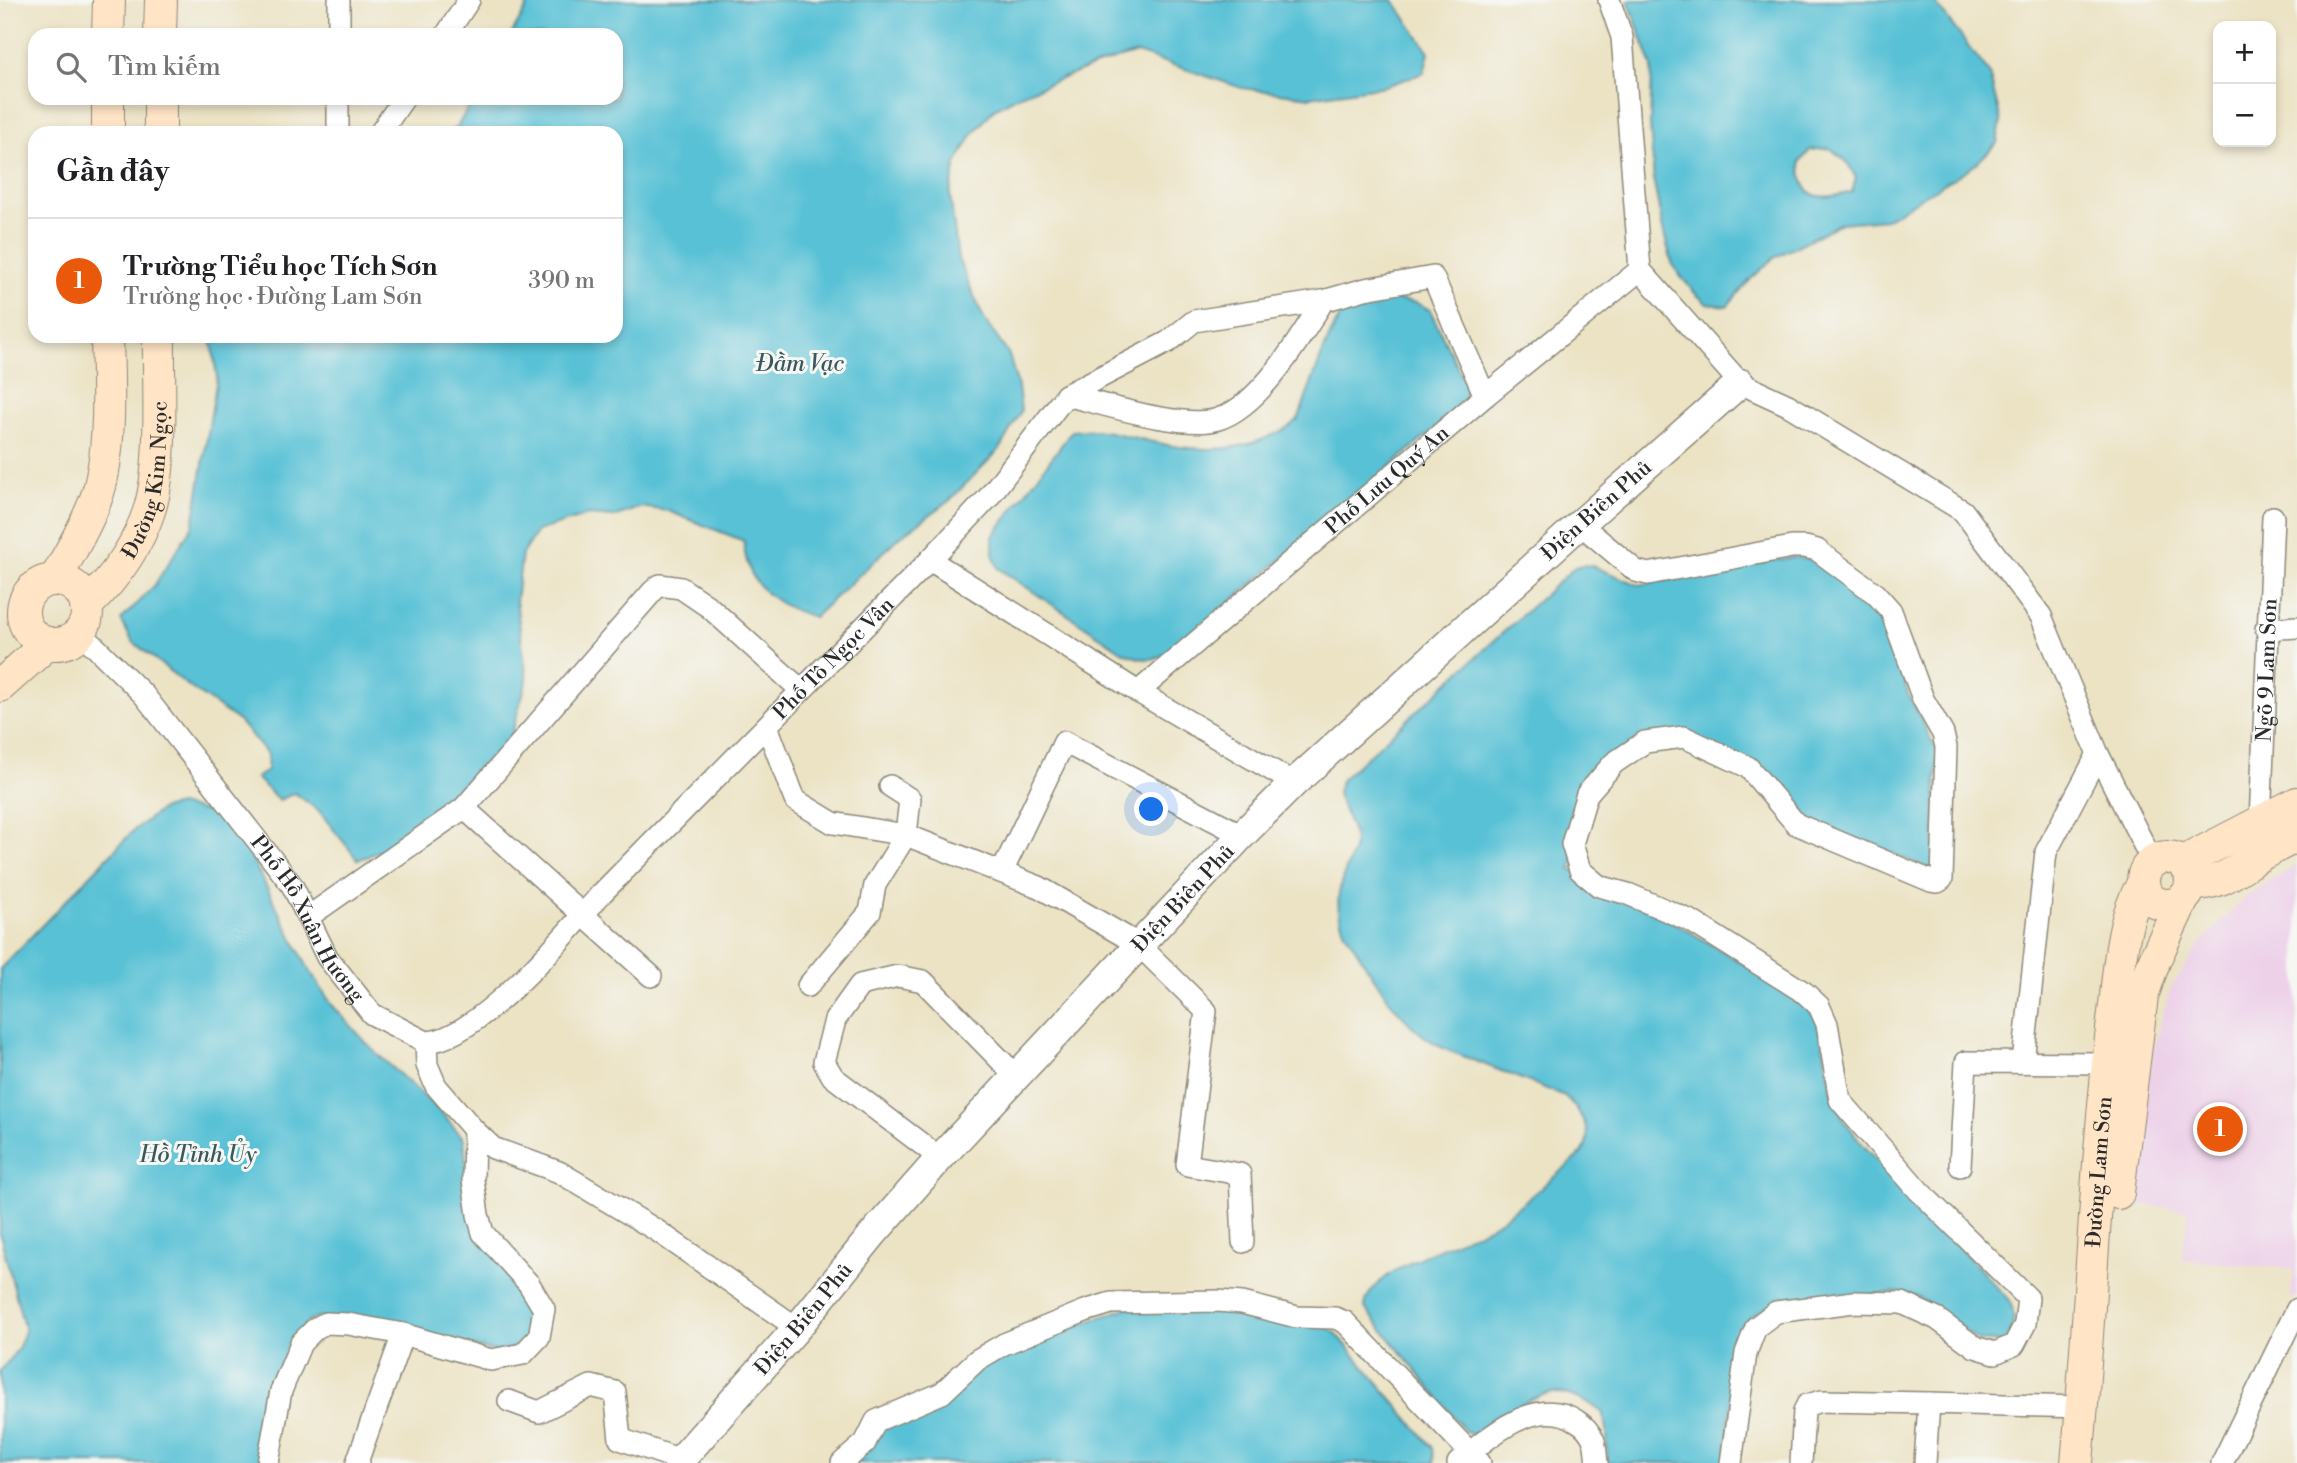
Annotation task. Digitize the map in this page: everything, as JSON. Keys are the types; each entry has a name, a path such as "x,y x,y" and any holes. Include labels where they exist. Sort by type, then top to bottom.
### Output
{"main road":[{"path":"108,0 108,28"},
{"path":"160,0 160,28"},
{"path":"108,105 108,126"},
{"path":"160,105 160,126"},
{"name":"Đường Kim Ngọc","path":"55,580 83,528 102,479 107,425 107,343"},
{"name":"Đường Kim Ngọc","path":"83,619 126,561 150,508 157,458 159,343"},
{"path":"55,580 73,586 80,593 83,619 65,642 48,643 31,633 23,614 25,600 33,588 55,580"},
{"path":"0,636 23,614"},
{"path":"0,686 48,643"},
{"path":"2170,878 2260,822 2297,803"},
{"path":"2170,878 2207,885 2225,878 2260,855 2297,836"},
{"name":"Đường Lam Sơn","path":"2077,1463 2107,1063 2121,959 2134,898 2170,878"},
{"name":"Đường Lam Sơn","path":"2098,1463 2111,1309 2112,1258 2142,996 2155,959 2170,878"}],"street":[{"path":"339,0 339,28"},
{"path":"451,28 469,0"},
{"path":"1609,0 1622,37 1640,270 1741,383 1788,405 1963,511 2041,616 2098,754 2129,819 2170,878"},
{"path":"338,105 338,126"},
{"path":"385,126 399,105"},
{"name":"Phố Lưu Quý An","path":"1138,692 1485,396 1640,270"},
{"path":"1066,395 1168,342 1194,321 1323,301 1365,289 1433,277 1485,396"},
{"path":"1066,395 1177,421 1217,420 1240,409 1287,359 1323,301"},
{"name":"Điện Biên Phủ","path":"679,1461 797,1328 873,1234 940,1158 1241,835 1294,783 1580,524 1741,383"},
{"name":"Phố Tô Ngọc Vân","path":"426,1042 438,1042 472,1025 556,947 583,915 988,498 1066,395"},
{"name":"Ngõ 9 Lam Sơn","path":"2260,822 2266,629 2273,517"},
{"path":"1580,524 1636,571 1648,574 1792,547 1817,550 1876,594 1891,611 1923,699 1943,734 1946,747 1942,879 1938,882 1796,824 1748,767 1684,737 1645,742 1614,763 1587,794 1572,844 1580,870 1599,886 1628,894 1690,921 1805,993 1819,1006 1827,1024 1840,1100 1919,1191 2028,1298 2025,1324 2014,1345 1995,1353 1975,1347 1937,1319 1902,1303 1854,1302 1776,1312 1756,1327 1745,1353 1731,1463"},
{"path":"930,560 1138,692 1294,783"},
{"path":"308,917 464,808 660,585 681,588 709,607 802,690"},
{"name":"Phố Hồ Xuân Hương","path":"83,619 292,885 327,957 372,1014 426,1042"},
{"path":"2266,629 2297,627"},
{"path":"766,726 795,800 832,823 906,835 1039,887 1139,944 1206,1011 1186,1165 1240,1174 1243,1242"},
{"path":"1002,872 1064,742 1241,835"},
{"path":"2022,1062 2046,852 2098,754"},
{"path":"808,986 870,912 875,885 906,835 910,799 891,786"},
{"path":"464,808 651,976"},
{"path":"940,1158 832,1077 824,1062 835,1020 860,985 898,976 923,981 1016,1076"},
{"path":"426,1042 427,1065 436,1086 493,1148 559,1172 656,1230 797,1328"},
{"path":"1960,1166 1966,1062 2107,1063"},
{"path":"268,1463 281,1391 301,1343 310,1332 326,1323 348,1324 403,1334 491,1360 523,1354 538,1337 544,1309 530,1284 483,1233 480,1224 473,1180 474,1130"},
{"path":"842,1463 865,1443 876,1421 942,1393 977,1360 1004,1344 1085,1311 1111,1304 1184,1300 1242,1303 1297,1317 1335,1318 1345,1322 1469,1460 1507,1425 1543,1411 1564,1413 1584,1425 1594,1440 1597,1463"},
{"path":"2222,1463 2297,1309"},
{"path":"359,1463 357,1462 403,1334"},
{"path":"509,1401 539,1412 591,1386 615,1392 620,1439 679,1461"},
{"path":"1801,1463 1804,1410 1807,1405 1822,1401 2082,1407"},
{"path":"1925,1463 1929,1403"}],"shaded area":[{"path":"2297,865 2297,1297 2290,1297 2294,1269 2181,1260 2189,1211 2135,1204 2152,1054 2170,989 2201,943 2248,895"}],"water":[{"name":"Đầm Vạc","path":"531,0 1393,0 1429,52 1424,73 1385,86 1310,97 1242,88 1137,53 1094,66 1020,95 994,109 972,135 956,164 950,194 958,259 984,319 1009,355 1018,387 1021,411 999,450 949,501 901,536 814,617 775,600 756,582 746,557 744,541 668,511 641,507 614,517 588,515 537,531 522,554 516,601 527,680 509,743 409,834 385,849 358,860 319,811 295,793 279,800 256,778 267,771 268,755 240,722 191,688 132,641 121,620 154,586 193,525 217,377 212,343 623,343 623,126 458,126 470,105 623,105 623,28 515,28"},
{"path":"1628,0 1933,0 1989,73 2001,121 1997,143 1975,165 1886,219 1841,223 1774,258 1727,306 1707,304 1673,266 1663,230 1654,183 1650,124 1652,67","holes":["1830,148 1847,162 1856,178 1852,192 1822,197 1815,195 1804,185 1800,162 1810,150"]},
{"path":"1357,299 1417,303 1430,310 1466,385 1464,404 1178,647 1151,659 1123,652 998,568 993,554 993,536 1072,431 1104,431 1166,445 1207,449 1235,447 1276,434 1298,419 1338,319"},
{"path":"1793,557 1813,560 1870,601 1880,611 1893,636 1908,694 1938,753 1933,867 1928,868 1810,821 1689,734 1604,768 1571,870 1675,923 1796,995 1818,1020 1834,1100 1846,1123 1864,1146 2008,1299 2013,1316 2011,1333 2005,1343 1979,1341 1919,1298 1898,1292 1777,1305 1763,1310 1747,1320 1738,1339 1725,1463 1607,1463 1607,1428 1602,1412 1567,1394 1539,1396 1512,1411 1482,1434 1473,1435 1465,1431 1365,1308 1370,1294 1382,1280 1400,1268 1485,1229 1510,1213 1582,1153 1586,1145 1586,1130 1576,1108 1565,1096 1445,1049 1413,1027 1388,998 1345,932 1340,916 1339,893 1354,843 1351,827 1339,797 1340,781 1575,567 1592,566 1639,585"},
{"name":"Hồ Tỉnh Ủy","path":"179,805 215,814 231,827 248,851 307,966 332,1005 372,1049 438,1109 464,1139 469,1199 534,1313 530,1330 521,1344 499,1352 318,1317 308,1321 299,1332 258,1463 0,1463 0,1371 18,1349 25,1331 0,1234 0,969 134,830 162,809"},
{"path":"1132,1306 1229,1307 1327,1327 1337,1334 1433,1448 1434,1463 851,1463 878,1429 1007,1350"}],"place":[{"name":"Trường Tiểu học Tích Sơn","path":"2220,1129"}]}
